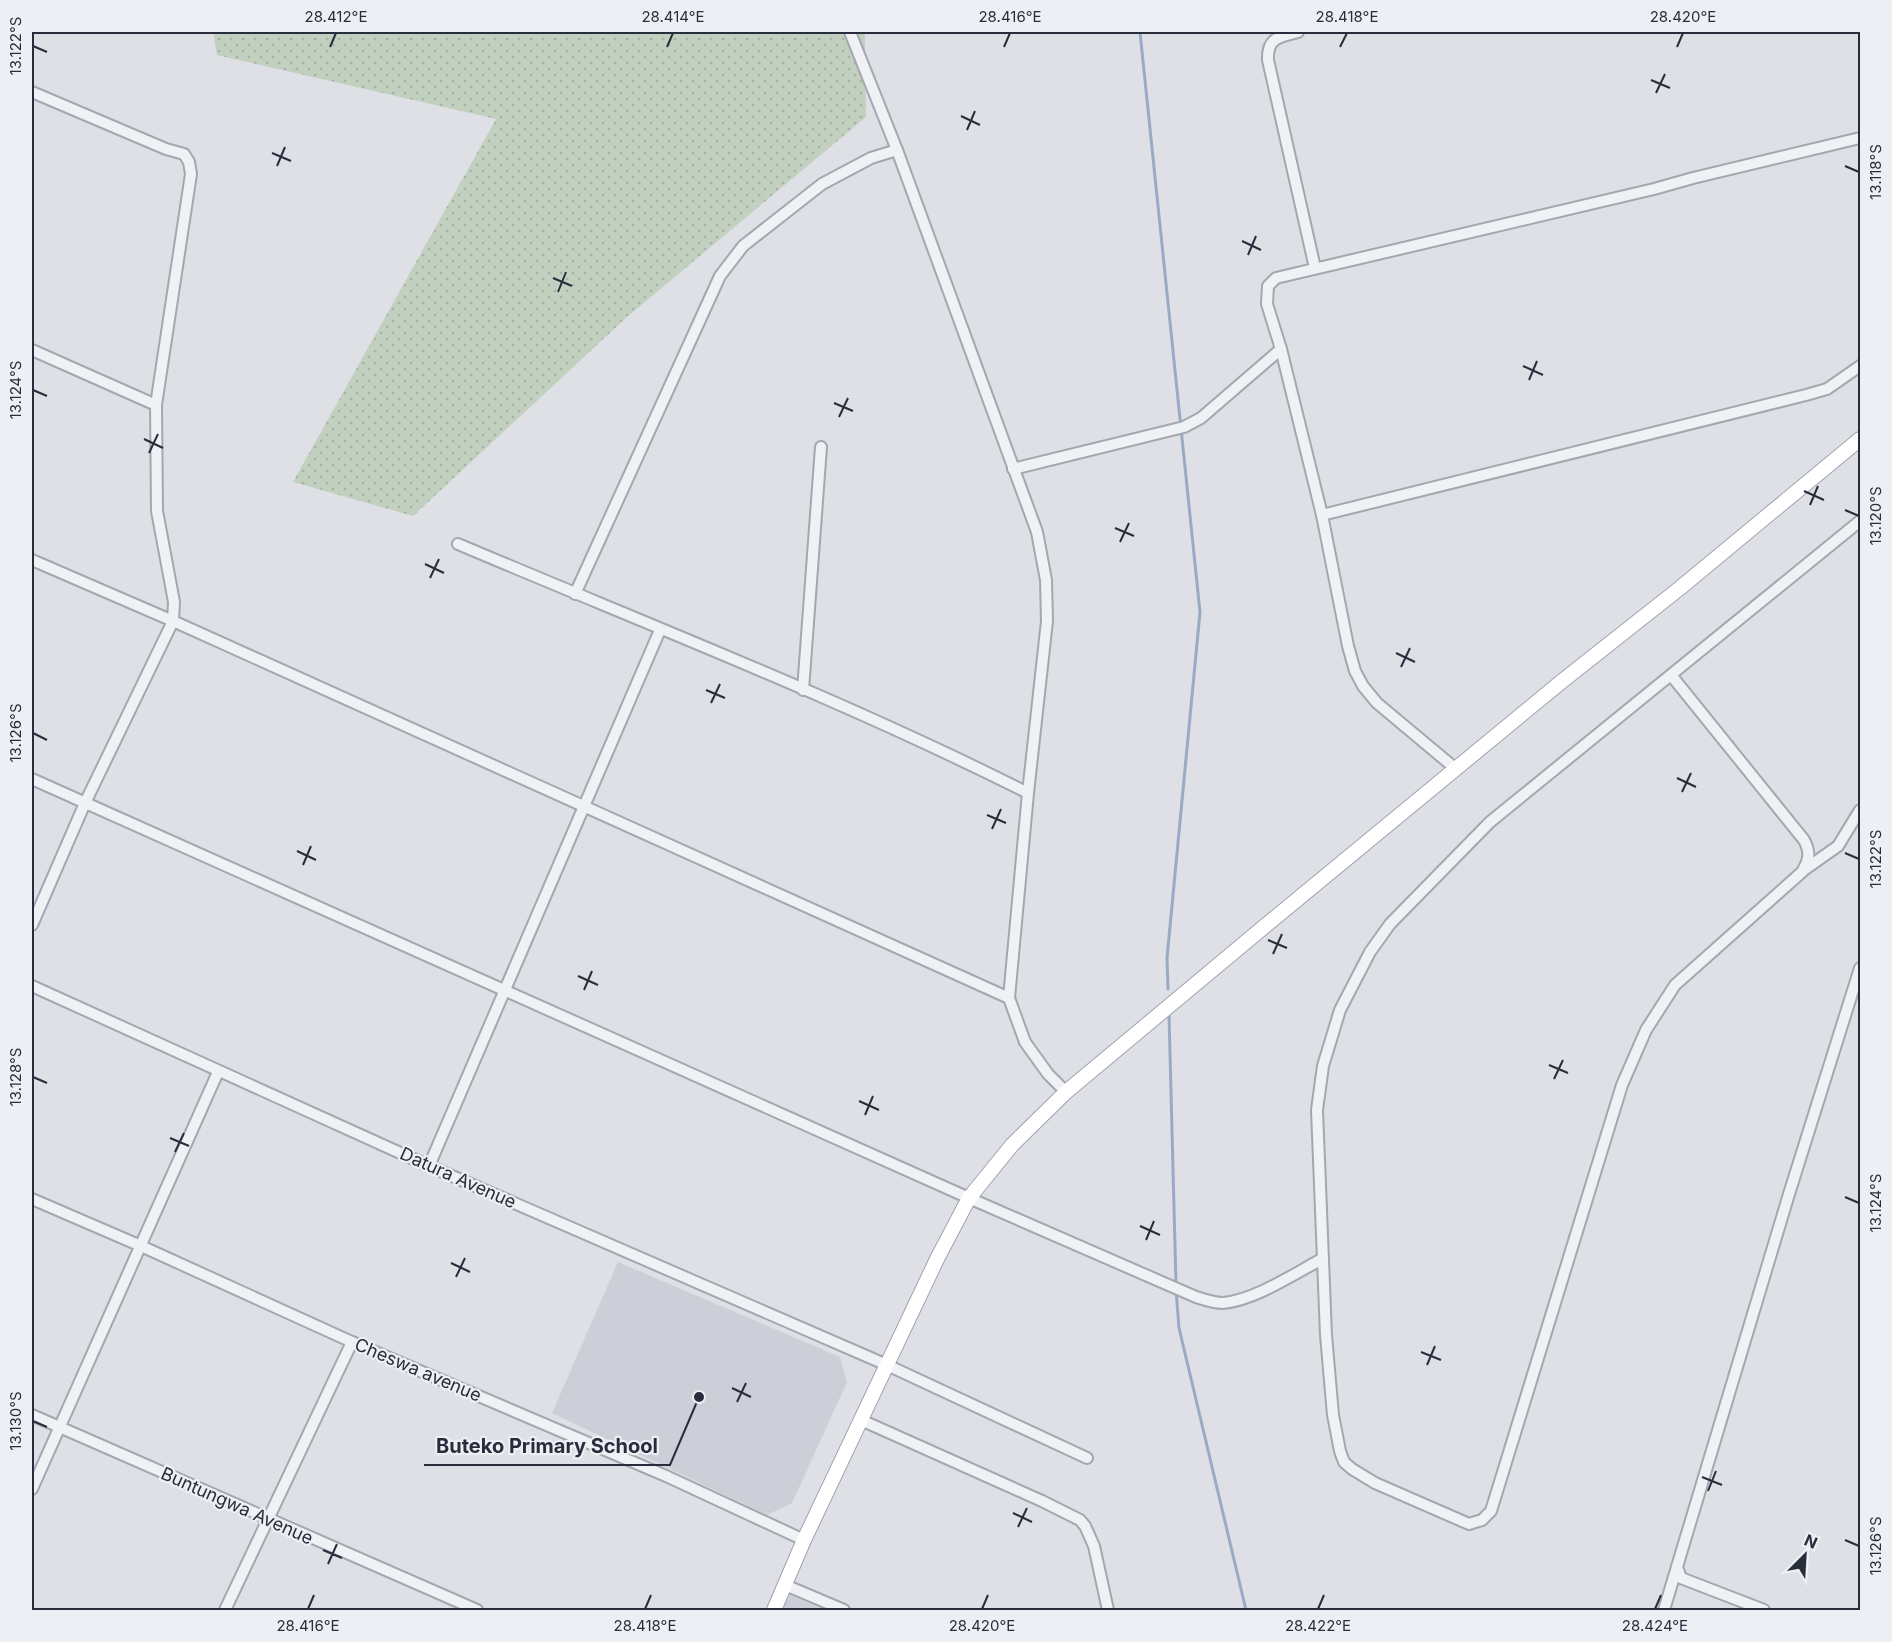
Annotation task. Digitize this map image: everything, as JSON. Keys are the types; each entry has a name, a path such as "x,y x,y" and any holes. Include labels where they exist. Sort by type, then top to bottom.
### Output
{"main road":[{"path":"774,1611 804,1540 937,1259 969,1198 1012,1145 1066,1092 1860,439"}],"street":[{"path":"850,32 897,150 1037,532 1046,580 1047,621 1028,793 1010,998 1025,1042 1048,1074 1066,1092"},
{"path":"1298,32 1278,38 1270,43 1267,50 1315,268"},
{"path":"32,92 166,149 184,154 189,162 191,174 156,405 157,511 174,602 173,621 85,803 32,925"},
{"path":"1456,769 1377,703 1363,686 1355,671 1322,515 1268,304 1268,286 1276,278 1315,268 1654,189 1860,138"},
{"path":"575,594 720,276 743,246 822,184 871,158 897,150"},
{"path":"32,350 156,405"},
{"path":"1013,470 1184,428 1201,418 1281,350"},
{"path":"1322,515 1806,395 1827,389 1860,366"},
{"path":"803,690 821,447"},
{"path":"1860,521 1490,822 1399,913 1370,952 1340,1010 1323,1066 1317,1110 1322,1259 1333,1415 1340,1451 1344,1462 1352,1469 1375,1483 1469,1524 1482,1520 1491,1511 1622,1085 1646,1030 1675,985 1802,872 1838,846 1860,810"},
{"path":"458,544 957,757 1028,793"},
{"path":"32,560 173,621 1010,998"},
{"path":"429,1166 660,630"},
{"path":"1671,675 1804,840 1809,849 1809,855 1802,872"},
{"path":"32,779 504,992 1177,1289 1214,1302 1229,1302 1253,1294 1322,1259"},
{"path":"1664,1611 1789,1194 1860,968"},
{"name":"Datura Avenue","path":"32,986 429,1166 887,1365 1087,1458"},
{"path":"32,1489 218,1072"},
{"name":"Cheswa avenue","path":"32,1199 352,1342 666,1476 804,1540"},
{"path":"225,1611 352,1342"},
{"name":"Buntungwa Avenue","path":"32,1415 477,1611"},
{"path":"861,1420 1080,1520 1094,1546 1108,1611"},
{"path":"1677,1567 1681,1578 1764,1611"},
{"path":"785,1585 844,1611"}],"shaded area":[{"path":"618,1262 840,1357 847,1382 792,1503 767,1515 552,1413"},
{"path":"789,1595 824,1610 782,1610"}],"green space":[{"path":"213,32 865,32 866,117 627,317 413,516 293,482 496,119 217,55"}],"waterway":[{"path":"1140,32 1200,612 1167,958 1168,989"},
{"path":"1169,1015 1176,1284"},
{"path":"1176,1290 1179,1328 1246,1610"}],"place":[{"name":"Buteko Primary School","path":"699,1397"}]}
